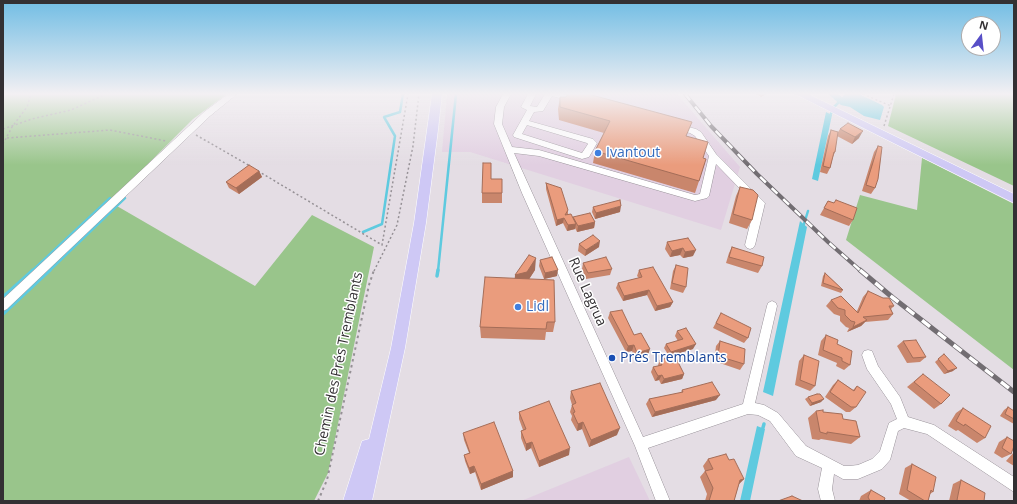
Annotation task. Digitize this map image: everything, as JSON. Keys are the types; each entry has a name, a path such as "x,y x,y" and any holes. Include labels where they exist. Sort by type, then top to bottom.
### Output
{"main road":[{"path":"364,501 398,348 420,222 435,118"},
{"path":"848,118 1014,199"},
{"path":"352,501 398,348"}],"street":[{"path":"3,306 204,118"},
{"name":"Rue Lagrua","path":"498,118 498,124 508,149 640,444 663,501"},
{"path":"518,133 527,118"},
{"path":"518,133 518,136 582,156 586,155 593,143 524,122"},
{"path":"671,125 697,133 713,156 760,203 750,245"},
{"path":"502,133 518,133"},
{"path":"508,149 539,153 695,198 704,196 713,156"},
{"path":"748,408 772,306"},
{"path":"868,355 873,369 896,401 904,422"},
{"path":"640,444 748,408 760,409 772,415 798,448 843,472 849,473 858,472 876,464 885,455 893,427 904,422 930,429 1014,485"},
{"path":"828,501 825,488 829,465"}],"path":[{"path":"3,144 19,118"},
{"path":"3,129 42,118"},
{"path":"258,171 382,245 404,118"},
{"name":"Chemin des Prés Tremblants","path":"318,501 329,473 356,339 369,285 375,266 397,225 413,146 416,118"},
{"path":"885,125 887,118"},
{"path":"7,138 110,130 176,144"},
{"path":"189,131 251,167"}],"shaded area":[{"path":"445,118 697,118 740,167 721,230 470,152 442,152"},
{"path":"629,457 650,501 521,501"}],"green space":[{"path":"3,118 195,118 110,202 255,286 312,215 374,247 328,473 314,501 3,501"},
{"path":"890,118 1014,118 1014,186 888,126"},
{"path":"922,158 1014,204 1014,370 846,240 860,195 917,210"}],"water":[{"path":"825,118 831,118 818,181 812,179"},
{"path":"870,118 881,118 880,120"},
{"path":"800,221 807,227 773,396 763,392"},
{"path":"757,426 765,429 750,501 740,501"}],"building":[{"path":"598,118 675,118 692,122 686,136 708,142 703,158 706,159 699,181 595,151 610,121"},
{"path":"848,123 863,131 855,137 840,129"},
{"path":"831,130 838,132 835,152 830,168 823,166"},
{"path":"878,146 882,147 878,179 875,188 866,185"},
{"path":"483,163 491,163 491,179 502,179 502,193 482,193"},
{"path":"249,165 259,171 236,188 226,182"},
{"path":"546,183 561,188 568,210 565,215 571,214 576,224 568,225 564,218 557,220"},
{"path":"740,187 753,190 758,195 752,220 733,214"},
{"path":"620,200 621,206 596,213 593,207"},
{"path":"836,200 857,208 853,220 824,208 828,201 834,203"},
{"path":"590,213 595,222 578,226 573,217"},
{"path":"593,235 600,241 586,250 579,244"},
{"path":"688,238 696,250 685,252 683,248 672,251 667,242"},
{"path":"732,247 764,257 762,266 729,257"},
{"path":"529,255 536,258 527,272 515,275"},
{"path":"552,257 558,270 545,273 540,260"},
{"path":"606,257 612,269 588,273 583,263"},
{"path":"676,265 688,268 686,287 672,283"},
{"path":"653,267 673,302 657,306 649,290 624,296 618,283 642,277 639,270"},
{"path":"825,273 843,290 823,283"},
{"path":"485,277 554,280 555,322 547,322 546,329 480,327"},
{"path":"868,291 883,298 889,298 894,306 889,306 893,314 863,317 867,320 853,327 855,322 851,321 845,315 845,310 838,308 831,300 841,296 858,313"},
{"path":"622,310 634,335 641,333 650,349 637,353 634,345 628,346 610,312"},
{"path":"721,313 751,328 748,338 716,323"},
{"path":"686,328 696,344 671,352 666,344 683,339 677,331"},
{"path":"826,335 838,340 837,344 852,351 850,365 842,361 842,358 823,350"},
{"path":"916,340 926,357 913,358 903,341"},
{"path":"720,341 745,349 744,364 718,356"},
{"path":"944,354 957,368 948,371 938,359"},
{"path":"804,355 819,361 815,386 800,380"},
{"path":"675,356 684,374 664,379 662,375 658,376 653,367 662,365 660,360"},
{"path":"923,374 950,395 941,404 914,382"},
{"path":"838,380 854,391 857,386 866,392 856,407 851,407 830,392"},
{"path":"712,382 720,395 655,412 649,399 683,392 682,390"},
{"path":"600,383 620,428 591,440 583,422 578,424 573,413 575,412 572,405 576,403 571,391"},
{"path":"820,394 824,399 812,403 808,397"},
{"path":"549,401 570,448 539,461 532,442 526,444 521,431 526,429 519,412"},
{"path":"1008,407 1014,411 1014,419 1005,414"},
{"path":"963,408 991,426 985,438 965,424 964,426 956,421"},
{"path":"823,410 823,412 842,414 843,419 856,421 860,437 820,432 816,411"},
{"path":"494,422 513,471 481,484 474,466 469,468 464,455 470,453 463,433"},
{"path":"1007,437 1014,441 1011,454 1002,448"},
{"path":"726,454 729,460 734,459 744,479 740,480 734,501 709,501 713,488 705,471 713,469 708,459"},
{"path":"912,464 936,477 933,492 931,490 928,501 925,501 907,490"},
{"path":"961,480 985,493 984,501 957,500"},
{"path":"871,490 885,498 884,501 870,501 868,497"},
{"path":"792,496 803,501 778,501"}],"waterway":[{"path":"363,232 382,224 395,136 384,118"},
{"path":"438,271 454,118"},
{"path":"32,271 110,198"},
{"path":"49,271 125,198"},
{"path":"803,227 808,211"},
{"path":"3,297 33,270"},
{"path":"3,314 50,270"},
{"path":"437,276 438,270"},
{"path":"762,431 764,424"}],"railway":[{"path":"704,118 757,174 828,242 861,271"},
{"path":"860,270 892,297 1014,392"}],"place":[{"name":"Ivantout","path":"598,153"},
{"name":"Lidl","path":"518,307"},
{"name":"Prés Tremblants","path":"612,358"}]}
